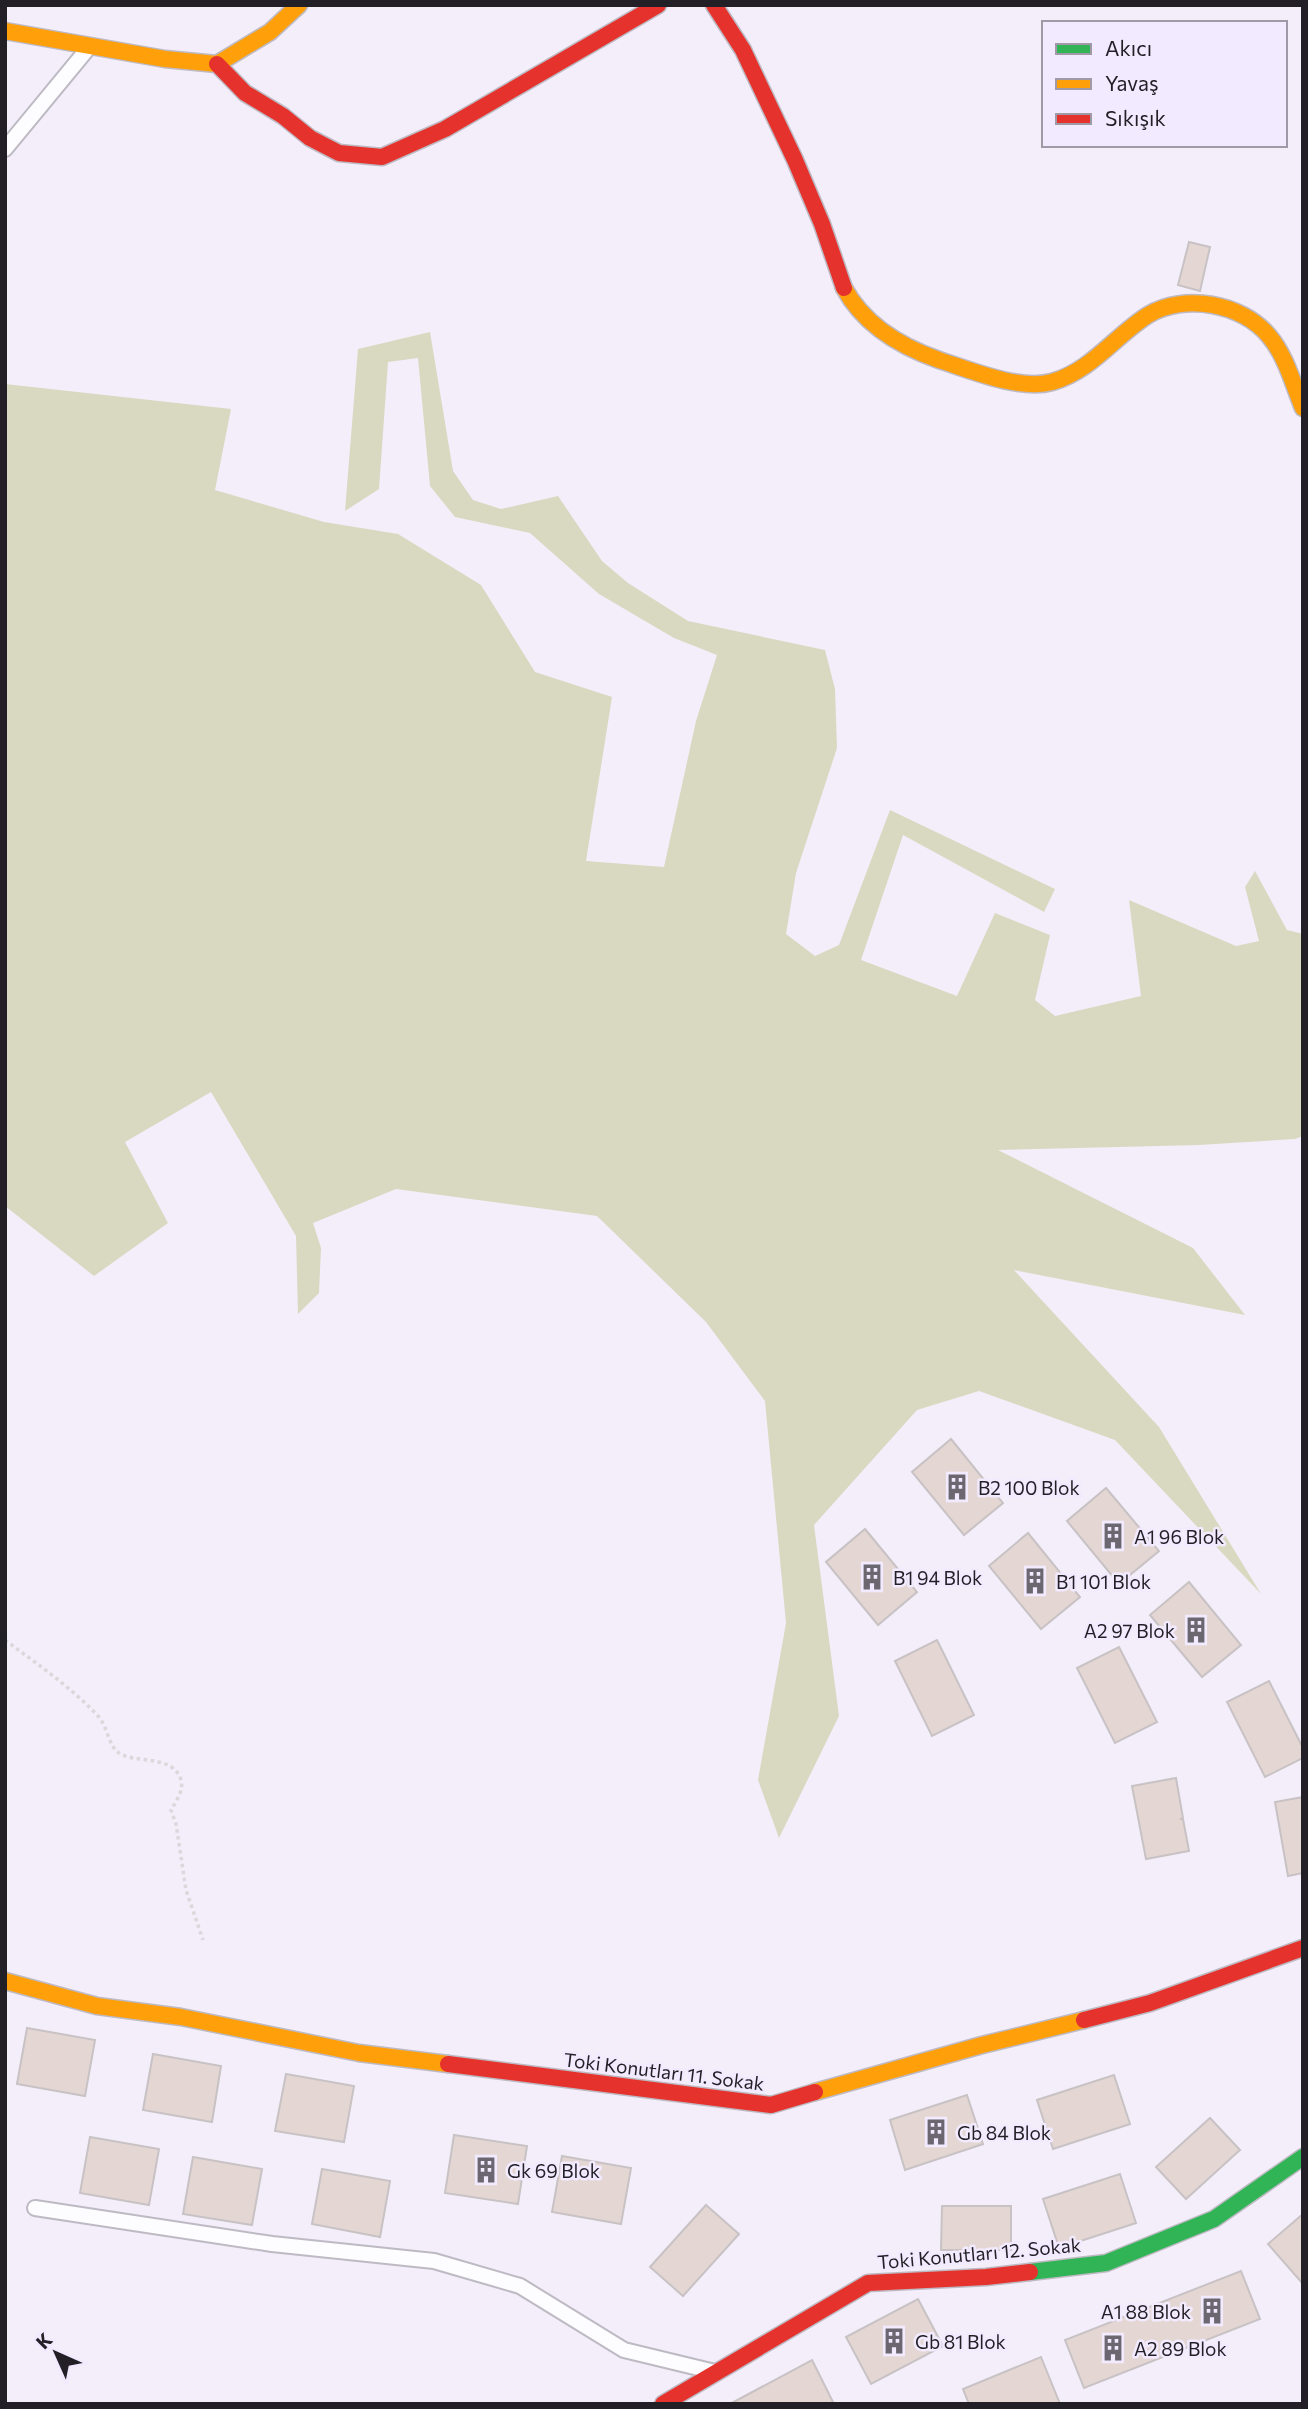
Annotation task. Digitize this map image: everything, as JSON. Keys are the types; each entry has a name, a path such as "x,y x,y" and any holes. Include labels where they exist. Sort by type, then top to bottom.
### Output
{"street":[{"path":"5,31 165,59 217,64 270,32 299,5"},
{"path":"217,64 245,93 283,116 310,138 340,153 382,157 445,129 658,5"},
{"path":"714,5 736,35 806,184 839,278 853,303 870,322 888,336 918,352 955,365 1027,383 1051,383 1075,372 1150,313 1176,305 1200,303 1252,318 1270,337 1303,408"},
{"path":"5,149 90,46"},
{"name":"Toki Konutları 11. Sokak","path":"5,1981 97,2006 181,2017 359,2053 771,2105 982,2045 1150,2003 1303,1948"},
{"name":"Toki Konutları 12. Sokak","path":"663,2404 868,2283 986,2277 1106,2263 1214,2219 1303,2157"},
{"path":"35,2208 272,2244 434,2260 520,2286 624,2350 715,2372"}],"path":[{"path":"5,1640 85,1702 102,1719 113,1747 119,1754 159,1762 174,1770 181,1779 181,1793 171,1810 176,1824 186,1890 202,1940"}],"green space":[{"path":"430,332 453,471 473,500 501,509 558,496 602,561 628,583 688,621 825,650 835,689 837,748 796,873 786,934 815,956 839,945 890,810 1055,889 1044,912 903,835 861,960 957,996 995,913 1050,935 1035,1000 1055,1016 1141,996 1129,900 1236,946 1259,941 1245,887 1255,871 1287,930 1303,934 1303,1136 1295,1139 1199,1145 998,1150 1193,1248 1245,1315 1014,1270 1159,1427 1261,1594 1115,1440 979,1391 917,1410 814,1525 839,1716 779,1838 758,1780 786,1623 765,1401 706,1322 597,1216 396,1189 313,1223 321,1248 319,1293 298,1314 296,1236 211,1092 125,1142 168,1223 94,1276 5,1206 5,384 231,409 215,490 324,522 398,534 481,585 535,672 612,697 586,861 664,867 696,721 717,655 674,638 599,594 530,533 455,517 430,486 418,358 388,362 379,489 345,511 358,349"}],"building":[{"path":"1189,242 1210,247 1200,291 1178,285"},
{"name":"B2 100 Blok","path":"951,1439 1003,1503 964,1535 912,1472"},
{"name":"A1 96 Blok","path":"1106,1488 1159,1551 1119,1584 1067,1521"},
{"name":"B1 94 Blok","path":"865,1529 917,1592 878,1625 826,1562"},
{"name":"B1 101 Blok","path":"1028,1533 1080,1597 1041,1629 989,1566"},
{"name":"A2 97 Blok","path":"1189,1582 1241,1645 1202,1677 1150,1615"},
{"path":"937,1640 974,1715 932,1736 895,1661"},
{"path":"1119,1647 1157,1722 1115,1743 1077,1668"},
{"path":"1269,1681 1303,1748 1303,1758 1265,1777 1227,1702"},
{"path":"1176,1778 1183,1818 1180,1819 1183,1819 1189,1851 1146,1859 1132,1786"},
{"path":"1303,1797 1303,1873 1288,1876 1275,1802"},
{"path":"27,2028 95,2040 85,2096 17,2084"},
{"path":"153,2054 221,2066 212,2122 143,2110"},
{"path":"286,2074 354,2086 344,2142 275,2131"},
{"path":"1114,2075 1130,2124 1053,2149 1037,2100"},
{"name":"Gb 84 Blok","path":"967,2095 983,2144 905,2170 890,2120"},
{"path":"1210,2118 1240,2150 1186,2199 1156,2167"},
{"name":"Gk 69 Blok","path":"454,2135 527,2146 518,2204 445,2193"},
{"path":"90,2137 159,2149 149,2205 80,2193"},
{"path":"562,2156 631,2168 621,2224 552,2212"},
{"path":"193,2157 262,2169 252,2225 183,2214"},
{"path":"322,2169 390,2181 380,2237 312,2224"},
{"path":"1120,2174 1136,2223 1059,2248 1043,2199"},
{"path":"706,2205 739,2234 683,2296 650,2267"},
{"path":"942,2206 1011,2206 1011,2250 941,2250"},
{"path":"1303,2214 1303,2284 1268,2244"},
{"path":"1241,2271 1260,2319 1084,2388 1065,2340"},
{"name":"Gb 81 Blok","path":"918,2299 943,2346 871,2384 846,2337"},
{"path":"1041,2357 1060,2404 969,2404 963,2389"},
{"path":"812,2360 834,2404 730,2404"}],"traffic: fast":[{"path":"1030,2272 1106,2263 1214,2219 1303,2157"}],"traffic: slow":[{"path":"5,31 165,59 217,64 270,32 299,5"},
{"path":"844,288 872,323 910,348 980,374 1025,384 1052,382 1079,370 1136,323 1162,308 1195,303 1228,309 1258,325 1269,336 1285,361 1303,408"},
{"path":"5,1981 97,2006 181,2017 359,2053 448,2064"},
{"path":"815,2092 982,2045 1084,2020"}],"traffic: jam":[{"path":"217,64 245,93 283,116 310,138 339,153 382,157 445,129 658,5"},
{"path":"714,5 743,50 795,160 822,224 844,288"},
{"path":"1084,2020 1150,2003 1303,1948"},
{"path":"448,2064 771,2105 815,2092"},
{"path":"663,2404 868,2283 1030,2272"}],"place":[{"name":"B2 100 Blok","path":"957,1487"},
{"name":"A1 96 Blok","path":"1113,1536"},
{"name":"B1 94 Blok","path":"872,1577"},
{"name":"B1 101 Blok","path":"1035,1581"},
{"name":"A2 97 Blok","path":"1196,1630"},
{"name":"Gb 84 Blok","path":"936,2132"},
{"name":"Gk 69 Blok","path":"486,2170"},
{"name":"A1 88 Blok","path":"1212,2311"},
{"name":"Gb 81 Blok","path":"894,2341"},
{"name":"A2 89 Blok","path":"1113,2348"}]}
